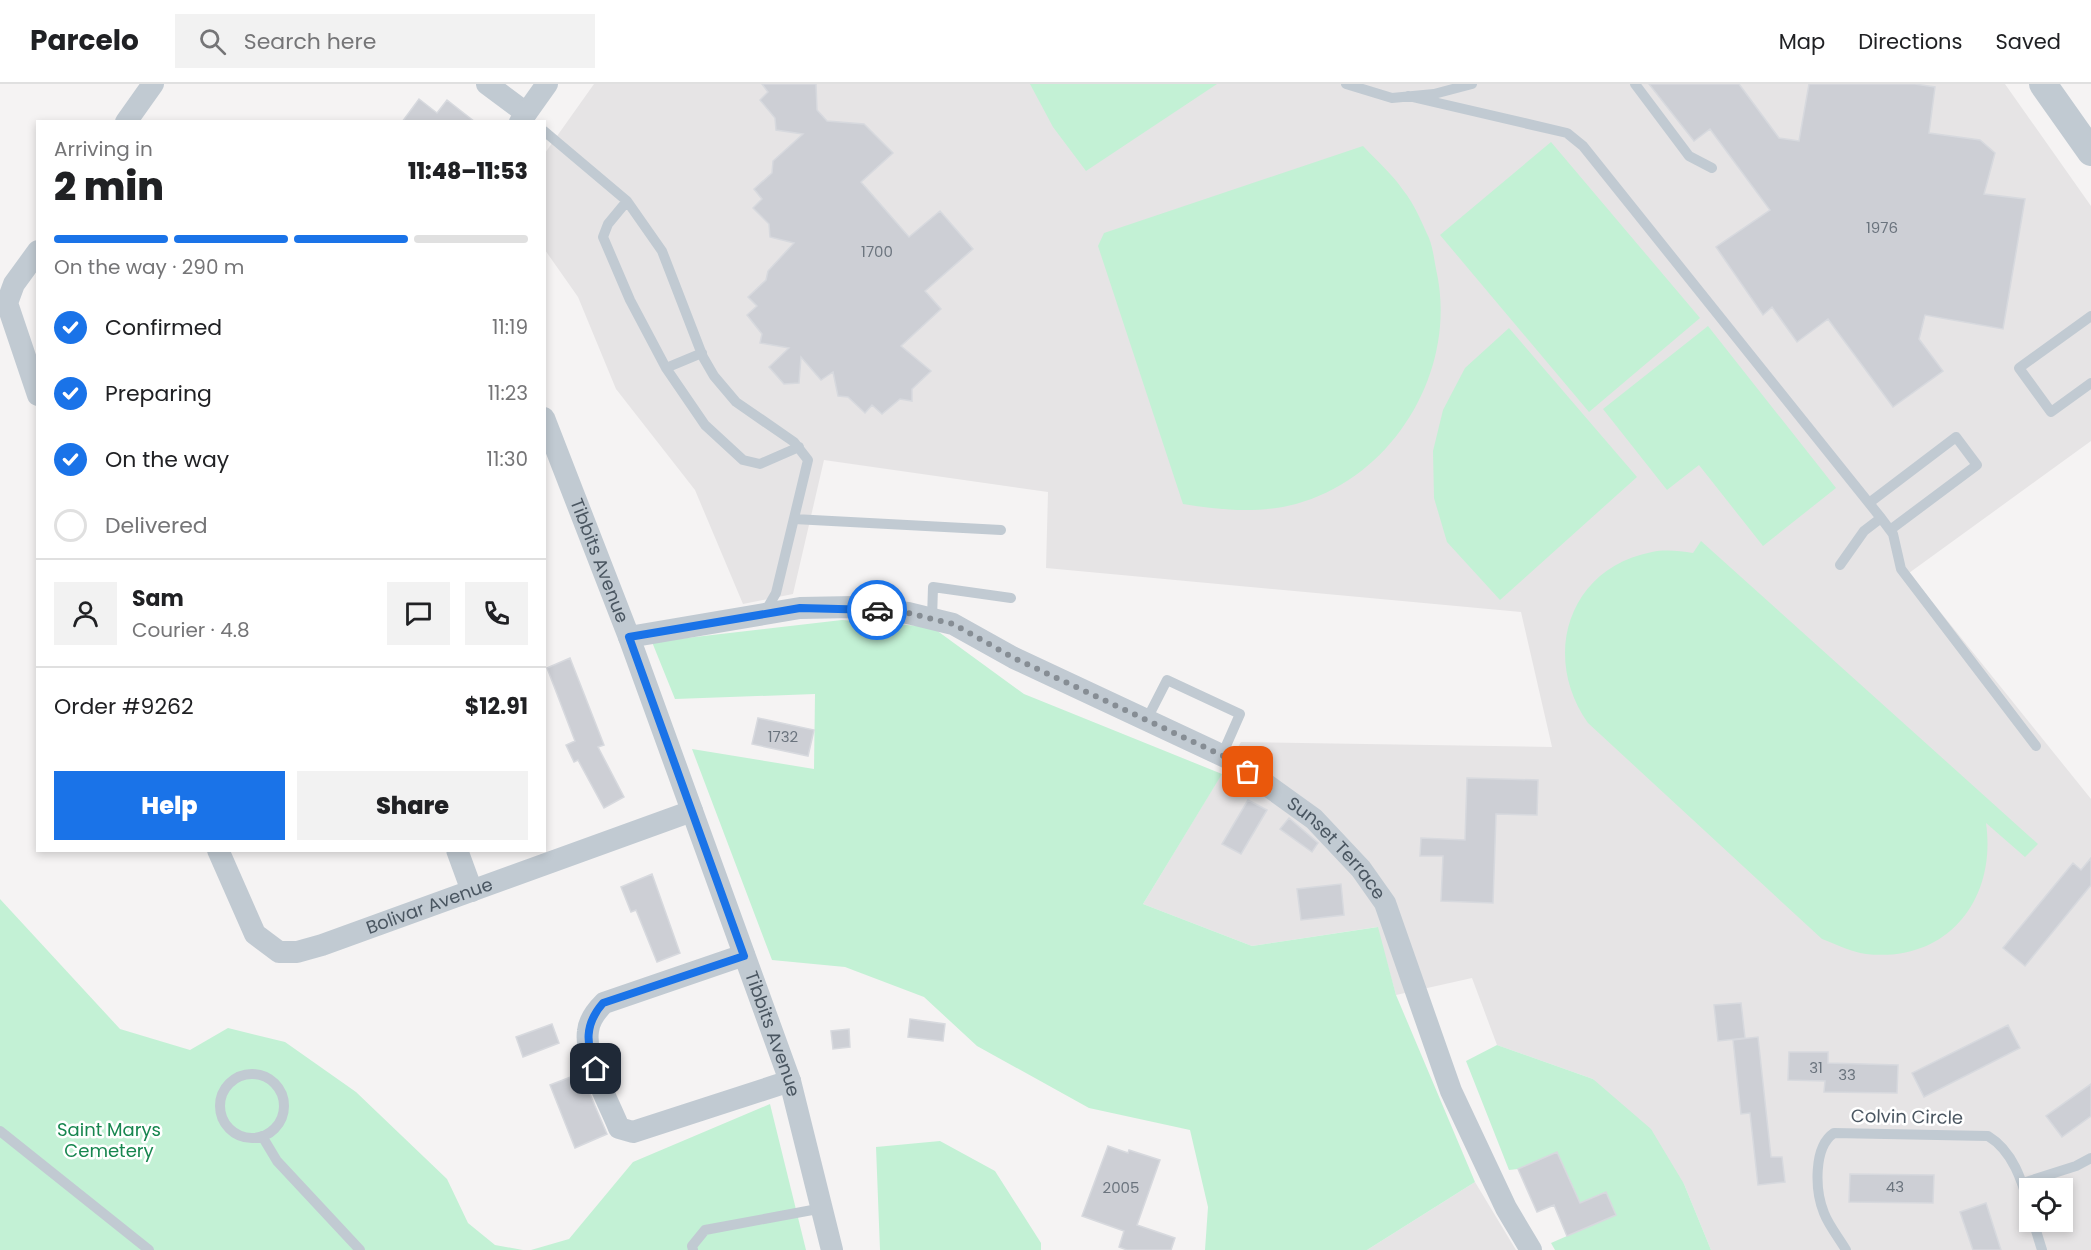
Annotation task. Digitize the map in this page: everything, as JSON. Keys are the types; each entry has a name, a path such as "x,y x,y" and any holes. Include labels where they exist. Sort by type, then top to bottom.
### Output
{"street":[{"path":"127,120 153,84"},
{"path":"487,84 526,119 547,84"},
{"path":"2043,84 2091,152"},
{"path":"36,254 15,285 7,303 36,389"},
{"name":"Tibbits Avenue","path":"546,423 629,637 790,1081 832,1250"},
{"name":"Sunset Terrace","path":"629,637 800,608 854,607 908,613 953,624 1014,658 1222,755 1314,819 1361,869 1385,903 1451,1091 1506,1208 1531,1250"},
{"name":"Bolivar Avenue","path":"219,852 255,934 279,952 297,952 322,945 692,811"},
{"path":"458,852 472,891"},
{"path":"744,956 603,1003 594,1014 588,1030 588,1050 619,1128 633,1132 790,1081"}],"lane":[{"path":"1346,84 1392,98 1434,94 1472,84"},
{"path":"1635,84 1689,156 1712,168"},
{"path":"1408,96 1567,133 1583,146 1881,518 1890,530 1901,569 2036,746"},
{"path":"546,133 627,201 662,251 702,353 714,376 736,402 799,447 808,460 776,593 763,614"},
{"path":"627,201 608,224 603,237 630,300 666,368 705,425 743,460 760,464 799,447"},
{"path":"2091,316 2019,368 2050,412 2091,383"},
{"path":"666,368 702,353"},
{"path":"1869,503 1956,437 1977,465 1890,530"},
{"path":"1840,565 1864,531 1881,518"},
{"path":"794,519 1001,531"},
{"path":"932,619 933,587 1011,598"},
{"path":"1146,721 1167,680 1240,714 1222,755"},
{"path":"254,1074 266,1077 276,1085 282,1095 284,1108 281,1120 273,1130 262,1136 250,1138 238,1135 228,1127 221,1116 220,1104 223,1092 231,1082 242,1076 254,1074"},
{"path":"0,1131 149,1250"},
{"name":"Colvin Circle","path":"1846,1250 1823,1212 1819,1189 1821,1148 1834,1133 1988,1136 2009,1156 2020,1178"},
{"path":"262,1136 277,1161 360,1250"},
{"path":"2039,1178 2076,1166 2091,1158"},
{"path":"693,1250 692,1246 705,1230 823,1208"},
{"path":"2036,1232 2042,1250"}],"shaded area":[{"path":"594,84 2005,84 2091,206 2091,441 1909,573 2091,799 2091,1250 1711,1250 1684,1184 1593,1079 1497,1045 1472,978 1396,995 1377,927 1252,946 1143,904 1241,742 1552,747 1521,612 1046,568 1048,492 824,460 793,594 743,604 695,490 616,389 578,297 546,251 546,152"},
{"path":"1475,1182 1516,1250 1367,1250"}],"green space":[{"path":"1030,84 1217,84 1086,171 1053,127"},
{"path":"1551,142 1700,318 1589,412 1440,235"},
{"path":"1363,146 1394,178 1411,201 1429,238 1436,269 1441,306 1438,344 1428,380 1412,414 1390,444 1363,470 1331,490 1296,504 1253,510 1183,504 1098,246 1104,233"},
{"path":"1708,326 1836,488 1763,546 1699,465 1667,490 1603,409"},
{"path":"1509,328 1637,477 1500,600 1447,542 1434,498 1433,451 1443,410 1465,368"},
{"path":"1701,541 2038,844 2025,857 1986,823 1987,851 1983,877 1974,901 1960,921 1942,937 1920,948 1895,954 1860,953 1822,939 1588,723 1574,697 1566,671 1565,644 1571,619 1582,596 1600,576 1623,561 1657,551 1693,553"},
{"path":"842,620 932,627 1024,694 1222,774 1143,904 1252,946 1378,927 1396,995 1475,1182 1367,1250 1205,1250 1208,1207 1190,1130 1089,1108 977,1046 924,997 845,967 772,960 692,749 814,769 815,694 675,699 652,642"},
{"name":"Saint Marys Cemetery","path":"0,899 120,1029 190,1050 228,1028 285,1042 356,1092 447,1179 468,1223 495,1245 523,1250 0,1250"},
{"path":"1497,1045 1593,1079 1651,1129 1684,1184 1711,1250 1555,1250 1551,1243 1615,1215 1605,1192 1564,1210 1574,1189 1557,1152 1518,1169 1509,1170 1466,1061"},
{"path":"770,1104 806,1250 531,1250 569,1239 633,1162"},
{"path":"940,1141 995,1171 1041,1243 1041,1250 880,1250 876,1147"}],"building":[{"path":"762,84 816,84 817,110 827,121 864,124 893,153 861,182 909,237 940,211 973,249 925,291 941,309 901,346 931,371 912,389 912,401 900,399 882,414 872,405 865,413 848,397 838,396 833,372 821,380 801,357 799,383 784,384 769,367 789,348 760,343 762,334 747,315 757,306 748,297 766,280 768,271 794,243 770,237 769,224 753,208 762,199 754,189 772,173 773,161 803,134 776,130 775,118 760,100 768,92"},
{"path":"1649,84 1739,84 1779,138 1799,141 1809,84 1915,84 1935,87 1929,133 1980,140 1995,153 1984,194 2025,199 2003,329 1925,315 1919,339 1943,371 1893,407 1828,319 1797,342 1772,307 1763,315 1716,247 1770,210 1710,129 1694,141"},
{"path":"419,99 437,113 447,100 472,120 403,120"},
{"path":"570,658 604,745 598,747 624,797 604,808 578,760 574,762 566,745 575,741 547,668"},
{"path":"758,718 814,730 808,756 752,744"},
{"path":"1467,778 1538,780 1537,815 1496,814 1493,903 1441,901 1443,856 1420,856 1421,838 1465,840"},
{"path":"1248,800 1267,810 1241,854 1222,844"},
{"path":"1289,818 1318,843 1312,852 1280,829"},
{"path":"2091,858 2091,885 2025,966 2003,948 2073,863 2081,870"},
{"path":"652,874 680,953 657,962 636,910 631,912 621,887"},
{"path":"1341,884 1344,915 1301,920 1297,889"},
{"path":"1741,1003 1745,1038 1718,1041 1714,1005"},
{"path":"910,1019 945,1024 943,1041 908,1037"},
{"path":"552,1024 559,1043 523,1057 516,1037"},
{"path":"2008,1025 2020,1048 1924,1097 1912,1073"},
{"path":"849,1029 850,1047 833,1049 831,1031"},
{"path":"1758,1037 1771,1157 1782,1157 1785,1182 1758,1185 1750,1113 1741,1114 1733,1040"},
{"path":"1789,1052 1828,1052 1828,1063 1898,1065 1897,1093 1824,1092 1825,1081 1788,1080"},
{"path":"581,1073 607,1134 575,1148 550,1085"},
{"path":"2091,1084 2091,1116 2062,1137 2046,1116"},
{"path":"1108,1146 1160,1160 1137,1225 1175,1238 1171,1250 1127,1250 1119,1247 1124,1231 1082,1216"},
{"path":"1557,1152 1580,1203 1606,1192 1616,1215 1567,1236 1554,1205 1537,1212 1518,1169"},
{"path":"1850,1174 1934,1175 1933,1203 1849,1202"},
{"path":"1986,1203 2001,1250 1973,1250 1960,1212"}],"way so far":[{"path":"877,610 908,613 953,624 1014,658 1232,760 1248,772"}],"route":[{"path":"596,1069 588,1050 588,1030 594,1014 603,1003 744,956 629,637 800,608 854,607 877,610"}]}
